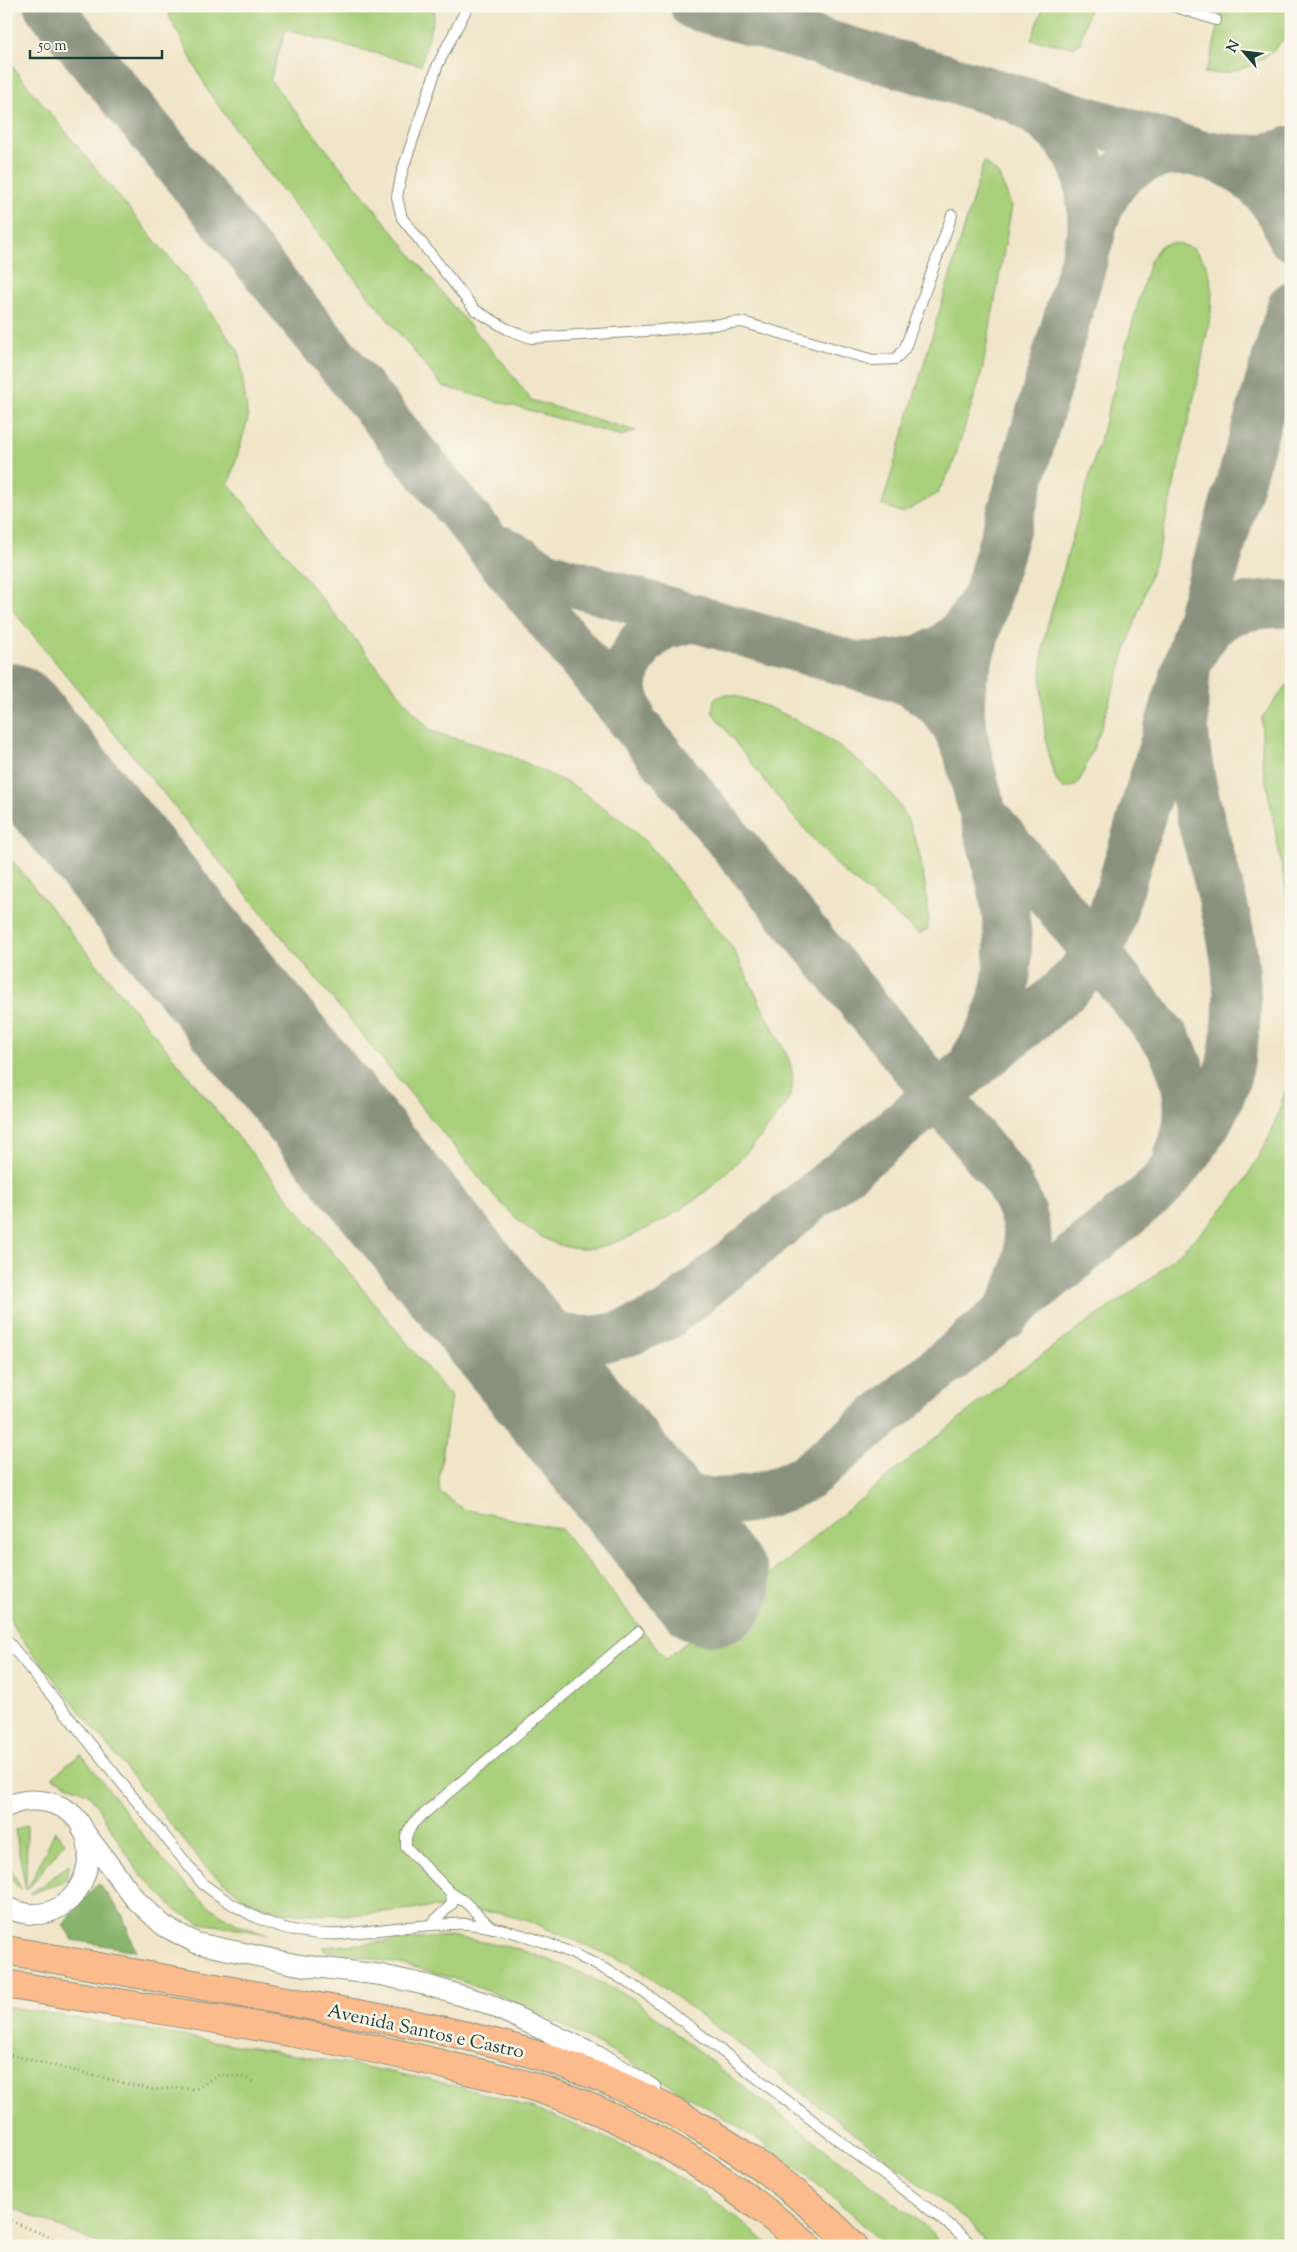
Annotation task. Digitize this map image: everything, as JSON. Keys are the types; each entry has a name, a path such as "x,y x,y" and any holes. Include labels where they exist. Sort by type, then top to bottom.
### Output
{"main road":[{"name":"Avenida Santos e Castro","path":"6,1950 459,2034 540,2056 583,2071 646,2099 705,2130 765,2168 854,2246"},
{"name":"Avenida Santos e Castro","path":"6,1984 379,2049 545,2090 625,2124 690,2160 756,2204 807,2246"}],"street":[{"path":"12,1801 51,1803 74,1818 135,1900 164,1926 196,1943 299,1965 381,1975 426,1985 486,2003 597,2055 656,2092 705,2130"},
{"path":"6,1907 17,1912 36,1914 54,1910 71,1899 83,1884 89,1866 89,1847 82,1829"}],"lane":[{"path":"468,6 438,64 402,172 397,197 402,218 475,310 507,329 531,338 661,330 742,322 873,360 896,359 905,348 952,216"},
{"path":"1173,6 1216,20"},
{"path":"493,1928 465,1902 451,1893 406,1847 406,1836 413,1823 638,1632"},
{"path":"6,1639 204,1884 221,1897 269,1924 298,1931 342,1934 430,1925 466,1924 493,1928 576,1955 632,1983 950,2226 973,2246"},
{"path":"430,1925 452,1904 451,1893"}],"path":[{"path":"6,2054 153,2090 173,2088 196,2089 219,2075 241,2076 255,2083"},
{"path":"6,2219 72,2246"}],"green space":[{"path":"173,6 428,6 435,12 421,65 286,30 270,80 457,311 504,364 531,400 636,431 621,436 442,386 250,150 208,91 169,16"},
{"path":"1044,6 1090,6 1080,43 1073,47 1031,40"},
{"path":"1223,6 1291,6 1291,30 1274,50 1247,67 1226,73 1204,73 1210,61"},
{"path":"6,59 189,282 239,352 248,419 229,484 414,712 431,731 507,754 574,786 625,823 650,846 732,947 790,1062 793,1079 790,1096 778,1115 734,1166 701,1195 661,1221 627,1238 610,1244 581,1249 556,1244 545,1239 516,1218 498,1200 6,602"},
{"path":"984,161 998,174 1012,206 982,372 952,467 937,494 903,513 882,505"},
{"path":"1170,243 1181,244 1194,249 1206,264 1212,292 1211,312 1197,384 1160,546 1099,734 1077,785 1064,789 1058,782 1052,769 1045,734 1041,670 1046,631 1150,261 1160,246"},
{"path":"1288,684 1291,684 1291,918 1262,759 1262,717"},
{"path":"726,694 777,711 831,741 856,759 896,801 914,835 920,859 929,920 927,930 919,934 839,868 786,808 712,712 714,699"},
{"path":"6,853 451,1397 439,1478 440,1492 463,1509 561,1529 666,1659 1010,1377 1154,1276 1208,1226 1241,1187 1270,1136 1291,1076 1291,2246 990,2246 968,2221 727,2035 634,1966 529,1921 499,1913 432,1907 352,1915 284,1913 245,1899 206,1868 17,1633 6,1613"},
{"path":"81,1754 152,1846 192,1891 213,1909 235,1923 267,1934 201,1923 177,1911 139,1873 90,1795 52,1777"},
{"path":"27,1825 26,1890 15,1830"},
{"path":"55,1831 65,1842 27,1890"},
{"path":"6,1858 22,1891 6,1874"},
{"path":"70,1864 65,1881 30,1894"},
{"path":"98,1883 122,1914 136,1951 73,1940 63,1925"},
{"path":"450,1936 519,1949 571,1968 634,1999 723,2071 921,2223 944,2246 885,2246 825,2191 760,2141 723,2117 601,2046 510,2000 446,1976 402,1964 324,1950 323,1947"},
{"path":"6,2006 349,2064 460,2087 496,2097 566,2121 648,2159 724,2208 770,2246 105,2246 6,2205"}],"taxiway":[{"path":"48,6 1004,1176 1023,1213 1028,1246 1021,1280 1004,1317"},
{"path":"694,6 933,74 1227,162 1238,168 1266,193 1281,213 1291,237"},
{"path":"975,1057 997,1017 1007,975 1007,933 1002,890 969,759 961,716 962,682 1091,235 1089,190 1085,172 1078,155 1068,140 1055,127 1019,101"},
{"path":"1212,155 1233,158 1261,158 1291,150"},
{"path":"1091,233 1105,197 1125,171 1138,162 1153,156 1171,152 1191,152"},
{"path":"608,1459 631,1476 655,1488 680,1497 706,1501 732,1501 758,1497 784,1488 809,1475 1160,1187 1191,1148 1204,1128 1216,1106 1227,1078 1233,1048 1237,1009 1236,972 1222,899 1194,790 1187,752 1184,709 1187,665 1291,306"},
{"path":"503,550 545,574 563,580 899,678 922,690 939,704 954,723 965,746"},
{"path":"463,1283 497,1311 516,1322 555,1336 597,1339 620,1335 667,1316 1024,1025 1080,974 1098,950 1106,935 1187,665 1195,649 1204,635 1222,617 1247,607 1282,604"},
{"path":"866,665 901,663 933,653 947,645 959,634 971,621 980,605"},
{"path":"632,718 623,690 626,669 641,643 662,626 696,618"},
{"path":"992,824 1167,1040 1180,1068 1187,1096 1186,1126 1178,1155"}],"runway":[{"path":"6,722 711,1586"}]}
